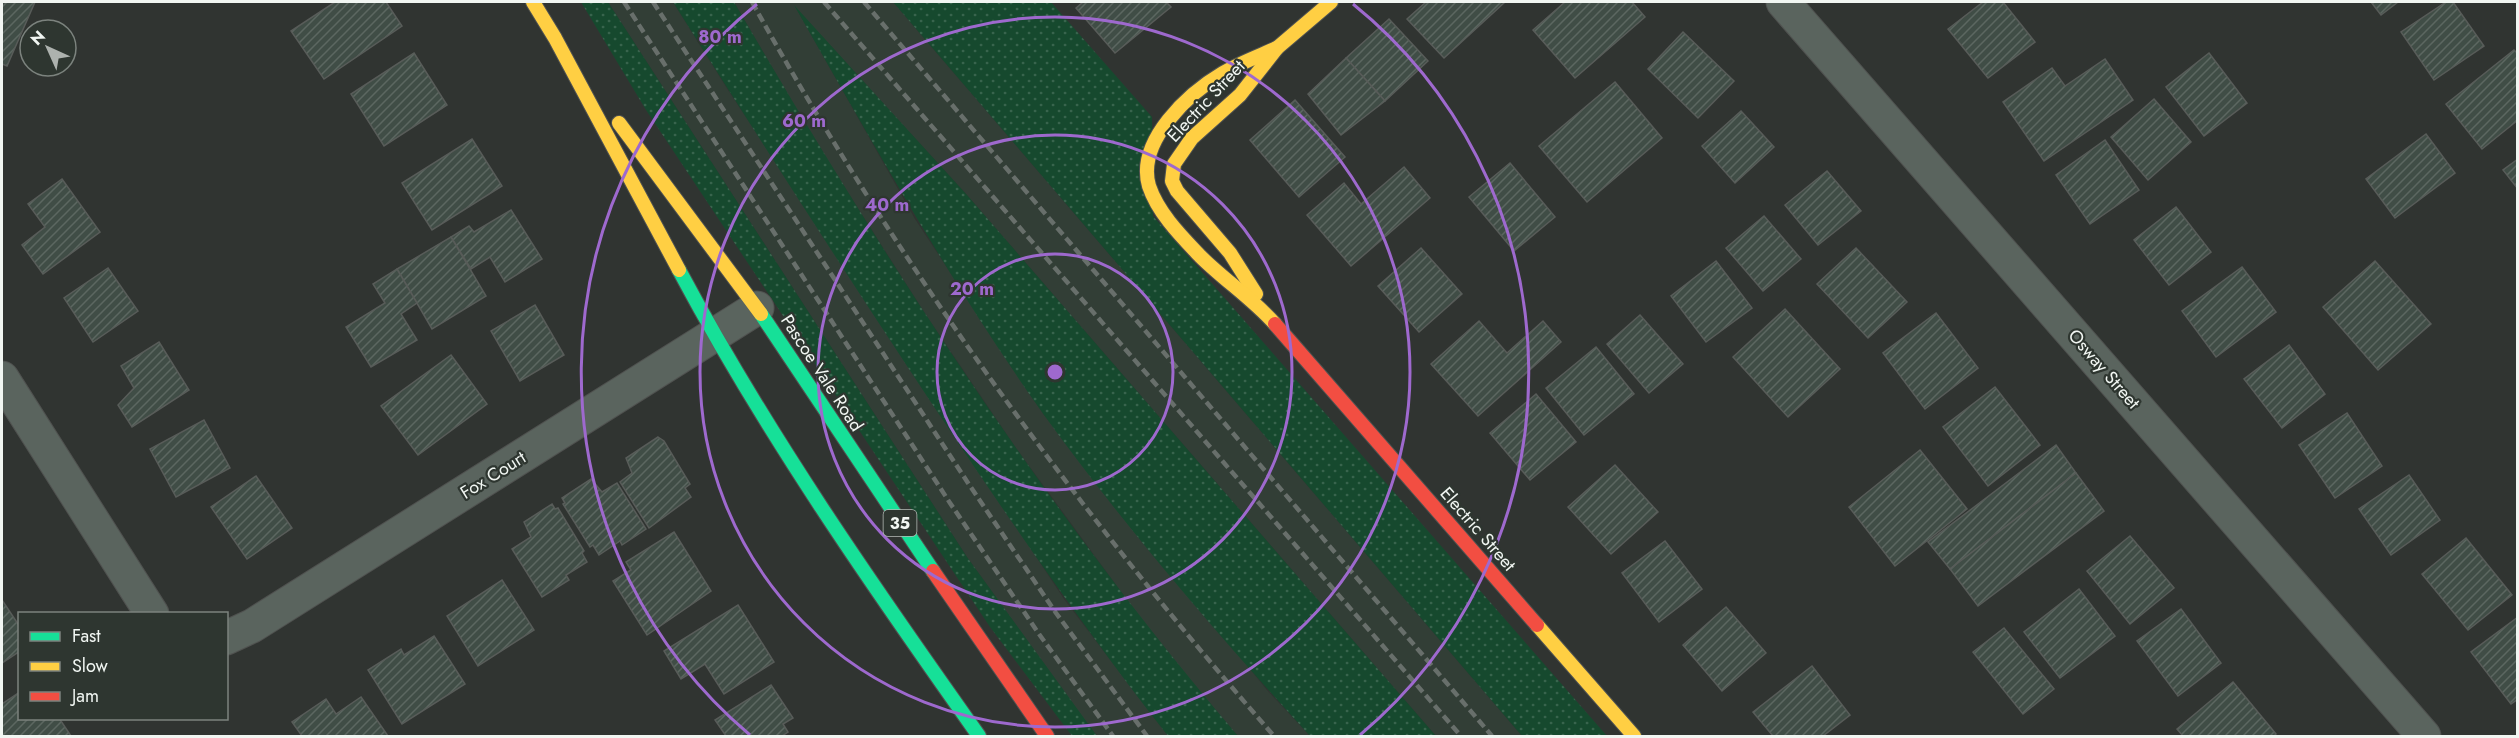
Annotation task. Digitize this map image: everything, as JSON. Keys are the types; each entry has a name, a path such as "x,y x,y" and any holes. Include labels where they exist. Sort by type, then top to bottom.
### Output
{"main road":[{"name":"Pascoe Vale Road","path":"533,2 555,38 714,336 859,567 979,736"},
{"path":"1276,48 1331,2"},
{"name":"Pascoe Vale Road","path":"555,38 757,308 867,474 1047,736"},
{"name":"Electric Street","path":"1271,319 1230,253 1177,191 1173,182 1174,164 1181,152 1192,138 1240,95 1276,48"},
{"name":"Electric Street","path":"1276,48 1219,75 1176,112 1160,132 1148,166 1149,184 1162,212 1213,269 1271,319 1635,736"}],"street":[{"name":"Osway Street","path":"1783,2 2424,736"},
{"name":"Fox Court","path":"228,637 252,626 757,308"},
{"path":"2,378 151,612"}],"shaded area":[{"path":"608,2 673,2 728,90 1064,599 1168,736 1097,736 1083,718 967,557"},
{"path":"734,2 893,2 1522,736 1436,736 967,195 796,8 915,219 1044,415 1267,690 1310,736 1238,736 1165,652 1016,448 926,315 812,136"}],"green space":[{"path":"581,2 608,2 967,557 1097,736 1072,736 990,627 646,110"},
{"path":"673,2 734,2 848,193 908,287 1033,472 1167,650 1238,736 1168,736 1133,691 968,458 817,228"},
{"path":"893,2 1051,2 1152,117 1153,216 1607,736 1522,736"},
{"path":"794,5 967,195 1436,736 1310,736 1241,659 1172,579 1044,415 945,264"}],"building":[{"path":"2,2 35,2 28,18 18,18 18,41 7,66 2,64"},
{"path":"335,2 386,2 402,26 324,79 291,31"},
{"path":"1083,2 1166,2 1171,7 1115,53 1076,8"},
{"path":"1426,2 1505,2 1444,58 1407,19"},
{"path":"1565,2 1632,2 1645,17 1575,78 1533,30"},
{"path":"1983,2 2003,2 2035,42 1988,78 1948,29"},
{"path":"2371,2 2398,2 2381,15"},
{"path":"2446,2 2453,2 2484,46 2434,80 2401,32"},
{"path":"1389,19 1428,61 1385,101 1346,58"},
{"path":"1683,32 1734,81 1698,118 1648,69"},
{"path":"2514,50 2518,54 2518,120 2482,149 2446,104"},
{"path":"414,53 447,105 384,146 351,94"},
{"path":"2209,53 2247,103 2204,136 2166,87"},
{"path":"1346,58 1385,101 1341,135 1308,94"},
{"path":"2105,59 2133,100 2044,161 2003,102 2052,68 2065,86"},
{"path":"1615,82 1662,138 1587,202 1539,146"},
{"path":"2154,99 2191,142 2148,180 2111,137"},
{"path":"1295,100 1345,157 1299,197 1250,140"},
{"path":"1741,111 1774,147 1735,183 1702,146"},
{"path":"2426,134 2455,173 2395,218 2366,179"},
{"path":"472,139 502,186 432,230 402,183"},
{"path":"2105,140 2139,190 2090,224 2056,175"},
{"path":"2518,159 2518,189 2503,170"},
{"path":"1510,163 1555,217 1514,251 1469,197"},
{"path":"1404,167 1430,198 1351,266 1307,215 1344,183 1361,204"},
{"path":"1827,171 1861,211 1818,245 1785,205"},
{"path":"62,179 100,232 43,274 22,245 45,227 28,204"},
{"path":"2176,207 2211,252 2169,285 2134,240"},
{"path":"511,210 542,259 505,282 490,257 471,269 451,237 469,226 474,232"},
{"path":"1764,216 1801,259 1763,291 1726,248"},
{"path":"451,237 486,296 432,329 397,269"},
{"path":"1421,248 1462,294 1419,332 1378,286"},
{"path":"1856,248 1907,302 1868,338 1817,284"},
{"path":"1716,261 1752,308 1706,342 1671,296"},
{"path":"2375,261 2431,324 2378,370 2323,307"},
{"path":"2242,267 2276,312 2216,357 2182,311"},
{"path":"108,268 138,311 93,342 64,298"},
{"path":"397,269 417,303 401,314 417,340 371,367 346,327 385,303 373,284"},
{"path":"535,305 564,355 520,381 491,331"},
{"path":"1785,309 1840,369 1788,417 1733,357"},
{"path":"1936,313 1978,368 1925,409 1883,353"},
{"path":"1640,315 1683,364 1649,393 1607,344"},
{"path":"1479,321 1507,353 1543,321 1561,342 1478,416 1431,364"},
{"path":"159,342 189,390 132,427 118,405 134,388 121,366"},
{"path":"2289,345 2325,394 2282,428 2244,379"},
{"path":"1596,347 1634,394 1584,435 1546,388"},
{"path":"451,355 487,404 418,455 381,406"},
{"path":"1995,387 2040,445 1988,486 1943,427"},
{"path":"1536,394 1576,442 1530,480 1490,433"},
{"path":"2347,413 2382,466 2335,498 2299,445"},
{"path":"204,420 230,468 176,497 150,449"},
{"path":"658,437 664,441 690,484 685,488 691,497 649,528 620,482 632,473 626,458"},
{"path":"2056,445 2076,473 1950,569 1928,542"},
{"path":"1920,450 1967,509 1895,566 1849,507"},
{"path":"1615,465 1658,512 1611,554 1568,507"},
{"path":"2076,473 2104,511 1978,606 1950,569"},
{"path":"2409,475 2440,520 2391,555 2359,509"},
{"path":"256,476 292,528 247,559 211,507"},
{"path":"591,479 602,492 617,483 646,529 622,545 620,541 599,555 593,545 590,547 563,504 565,503 562,498"},
{"path":"552,504 555,509 558,508 584,551 582,553 587,562 566,575 569,580 542,597 512,549 531,537 524,522"},
{"path":"674,532 711,591 647,635 613,581 631,570 626,562"},
{"path":"2130,536 2174,588 2130,624 2087,571"},
{"path":"2466,538 2512,595 2468,630 2422,574"},
{"path":"1665,541 1702,589 1659,622 1622,573"},
{"path":"502,580 534,630 478,666 447,616"},
{"path":"2079,589 2115,636 2060,678 2024,632"},
{"path":"2,600 18,624 18,652 2,663"},
{"path":"738,605 774,662 724,694 705,664 681,679 664,651"},
{"path":"1726,607 1766,653 1722,691 1683,645"},
{"path":"2181,609 2221,663 2178,696 2137,641"},
{"path":"2518,617 2518,699 2511,704 2471,652"},
{"path":"2004,628 2054,689 2023,714 1973,652"},
{"path":"434,636 465,684 402,724 368,670 401,649 404,655"},
{"path":"1812,666 1850,715 1823,736 1773,736 1753,712"},
{"path":"2233,682 2276,734 2274,736 2183,736 2177,729"},
{"path":"771,685 793,718 783,724 788,732 782,736 726,736 715,720"},
{"path":"18,693 18,720 60,720 71,736 2,736 2,704"},
{"path":"361,697 388,736 302,736 292,722 326,699 336,714"}],"railway":[{"path":"624,2 950,503 1039,634 1113,736"},
{"path":"653,2 968,483 1056,613 1147,736"},
{"path":"752,2 808,100 867,196 993,383 1129,563 1274,736"},
{"path":"824,2 1461,736"},
{"path":"864,2 1492,736"}],"traffic: fast":[{"path":"679,270 712,331 784,449 860,565 979,736"},
{"path":"761,314 933,571"}],"traffic: slow":[{"path":"533,2 555,38 679,270"},
{"path":"1256,294 1230,253 1177,191 1172,181 1174,164 1192,138 1240,95 1277,48 1331,2"},
{"path":"1275,324 1200,256 1171,224 1153,196 1147,169 1150,152 1158,136 1181,106 1223,73 1277,48"},
{"path":"619,123 761,314"},
{"path":"1537,625 1634,736"}],"traffic: jam":[{"path":"1275,324 1537,625"},
{"path":"933,571 1047,736"}]}
